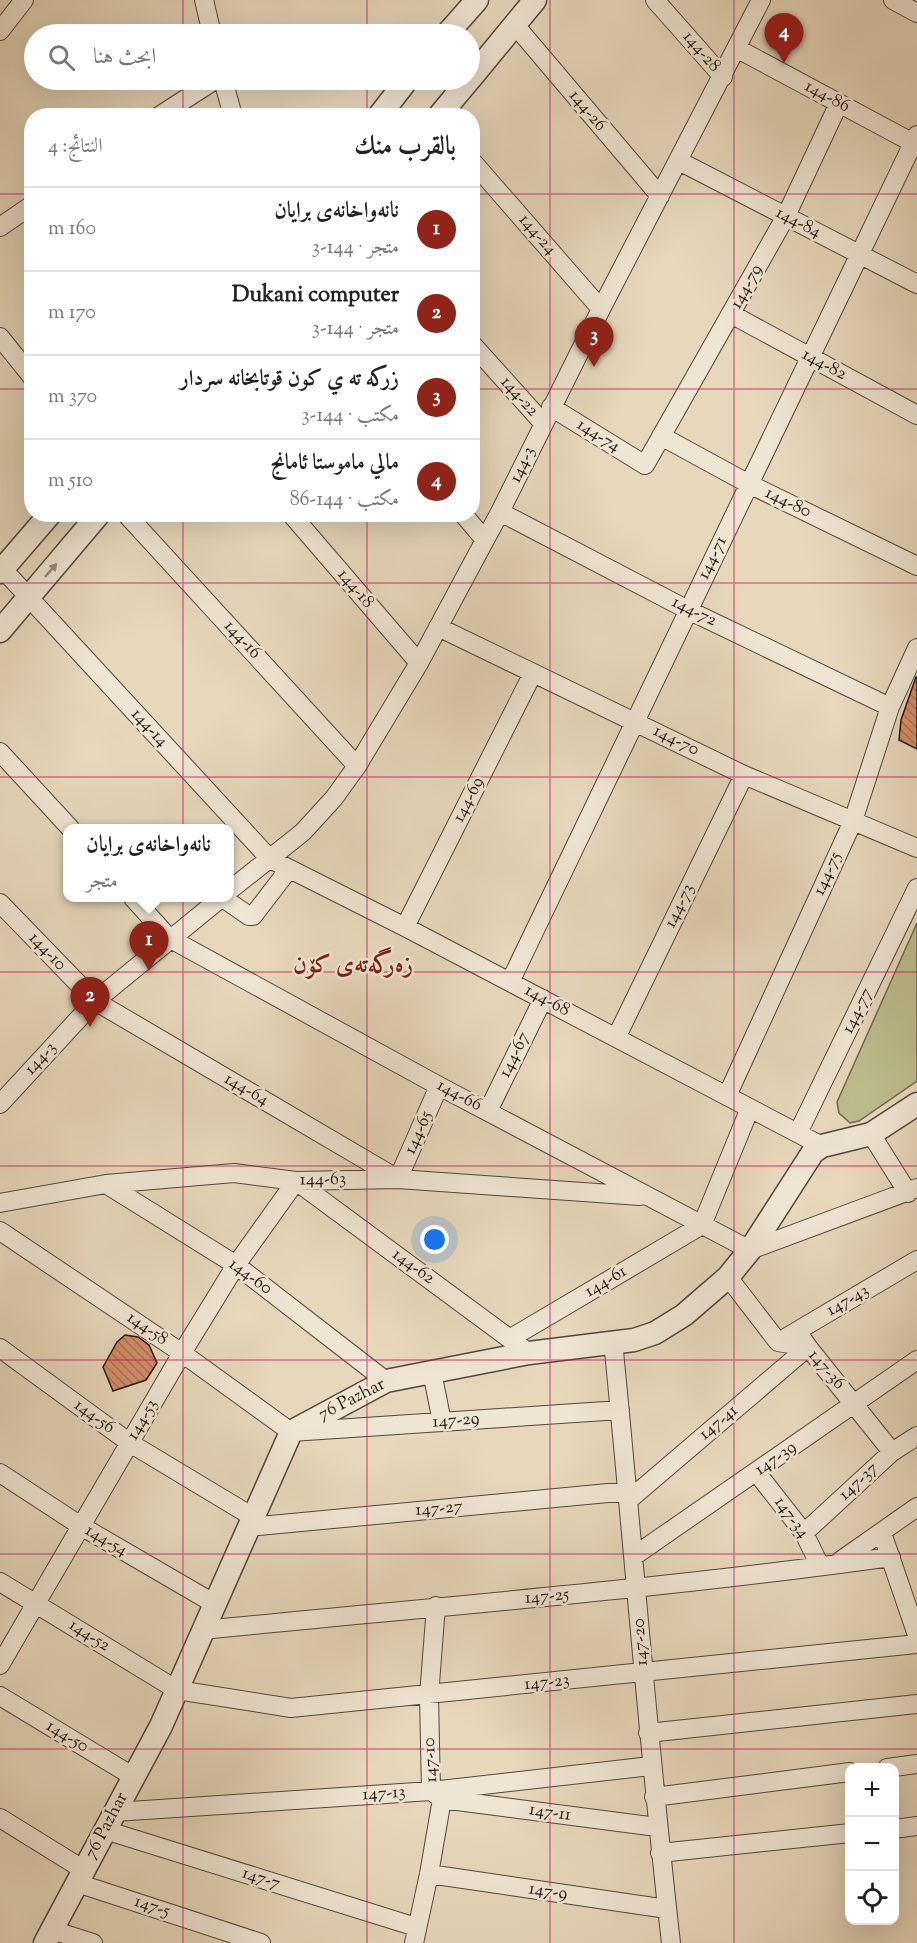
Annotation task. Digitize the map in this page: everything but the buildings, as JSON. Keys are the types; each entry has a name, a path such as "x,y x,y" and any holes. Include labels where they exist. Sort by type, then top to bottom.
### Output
{"street":[{"path":"0,32 24,0"},
{"path":"204,0 210,24"},
{"path":"456,24 477,0"},
{"path":"480,66 536,0"},
{"name":"144-28","path":"655,0 723,77"},
{"name":"144-3","path":"234,887 303,832 334,798 357,766 419,663 500,512 601,309 762,0"},
{"path":"893,0 917,13"},
{"name":"144-26","path":"515,25 660,196"},
{"name":"144-86","path":"736,48 916,141"},
{"path":"171,108 199,90"},
{"path":"226,90 231,108"},
{"path":"385,108 399,90"},
{"path":"445,108 460,90"},
{"name":"144-79","path":"645,465 786,216 839,103"},
{"name":"144-71","path":"510,982 916,141"},
{"name":"144-84","path":"679,161 917,284"},
{"name":"144-24","path":"480,170 601,309"},
{"path":"0,227 24,210"},
{"name":"144-82","path":"731,314 917,415"},
{"path":"0,337 24,367"},
{"name":"144-22","path":"480,352 547,415"},
{"name":"144-74","path":"547,415 645,465"},
{"name":"144-80","path":"661,436 749,484 917,566"},
{"name":"144-72","path":"500,512 688,610 890,707"},
{"path":"1,569 43,522"},
{"path":"0,631 92,522"},
{"name":"144-16","path":"133,522 357,766"},
{"name":"144-18","path":"298,522 419,663"},
{"path":"470,522 485,540"},
{"name":"144-14","path":"1,569 270,859"},
{"name":"144-70","path":"438,627 744,775 917,848"},
{"name":"144-75","path":"727,1096 853,820 890,707 917,648"},
{"name":"144-69","path":"405,927 533,673"},
{"path":"0,752 66,824"},
{"name":"144-73","path":"616,1038 744,775"},
{"name":"144-68","path":"270,859 405,927 822,1146"},
{"path":"229,902 249,916 253,916 289,869"},
{"name":"144-77","path":"798,1133 917,888"},
{"path":"137,902 169,938"},
{"name":"144-3","path":"3,1093 95,1001 216,902"},
{"name":"144-10","path":"0,903 95,1001"},
{"name":"144-66","path":"169,938 440,1086 750,1250"},
{"name":"144-67","path":"488,1111 543,999"},
{"name":"144-64","path":"95,1001 398,1179"},
{"name":"144-65","path":"398,1179 440,1086"},
{"path":"822,1146 871,1134 917,1104"},
{"path":"702,1225 750,1108"},
{"path":"750,1250 913,1191 871,1134"},
{"name":"76 Pazhar","path":"49,1936 134,1777 177,1690 291,1432 386,1381 529,1353 634,1340 655,1333 700,1303 728,1277 750,1250 804,1163 822,1146"},
{"name":"144-63","path":"0,1203 106,1184 234,1173 296,1181 398,1179 648,1197"},
{"name":"144-53","path":"0,1665 182,1353 236,1265 296,1181"},
{"name":"144-62","path":"296,1181 529,1353"},
{"name":"144-60","path":"106,1184 236,1265 386,1381"},
{"name":"144-61","path":"511,1338 702,1225"},
{"name":"144-58","path":"0,1231 182,1353 291,1432"},
{"name":"147-43","path":"794,1345 917,1260"},
{"name":"147-36","path":"728,1277 854,1403 892,1452"},
{"name":"147-20","path":"613,1341 629,1495 651,1766 671,1943"},
{"name":"147-41","path":"629,1495 794,1345"},
{"name":"144-56","path":"0,1348 130,1443 251,1522"},
{"name":"147-39","path":"634,1556 917,1360"},
{"path":"432,1372 442,1422"},
{"name":"147-29","path":"291,1432 620,1410"},
{"name":"147-37","path":"804,1533 892,1452 917,1436"},
{"name":"144-54","path":"0,1473 81,1526 215,1604"},
{"name":"147-34","path":"757,1473 828,1565"},
{"name":"147-27","path":"251,1522 629,1495"},
{"path":"828,1565 882,1533 917,1507"},
{"path":"882,1533 917,1635"},
{"name":"147-25","path":"203,1630 436,1606 637,1590 891,1557"},
{"name":"144-52","path":"0,1582 177,1690"},
{"name":"147-10","path":"415,1935 429,1874 436,1795 429,1696 436,1606"},
{"name":"147-23","path":"177,1690 291,1708 429,1696 917,1644"},
{"name":"144-50","path":"0,1696 134,1777"},
{"path":"648,1733 917,1704"},
{"path":"899,1766 917,1764"},
{"name":"147-13","path":"110,1821 436,1795 651,1766"},
{"path":"654,1797 845,1773"},
{"name":"147-11","path":"436,1795 657,1827"},
{"name":"147-5","path":"0,1819 81,1876 261,1943"},
{"name":"147-7","path":"110,1821 415,1935"},
{"path":"899,1828 917,1826"},
{"path":"660,1853 845,1833"},
{"name":"147-9","path":"429,1874 667,1909"},
{"path":"49,1936 93,1943"}],"green space":[{"path":"917,923 917,1081 859,1121 850,1123 839,1113 837,1102"}],"place":[{"name":"مالي ماموستا ئامانج","path":"784,63"},
{"name":"زركه ته ي كون قوتابخانه سردار","path":"594,367"},
{"name":"نانەواخانەی برایان","path":"149,971"},
{"name":"Dukani computer","path":"90,1027"}],"district":[{"name":"زەرگەتەی کۆن","path":"353,966"}]}
